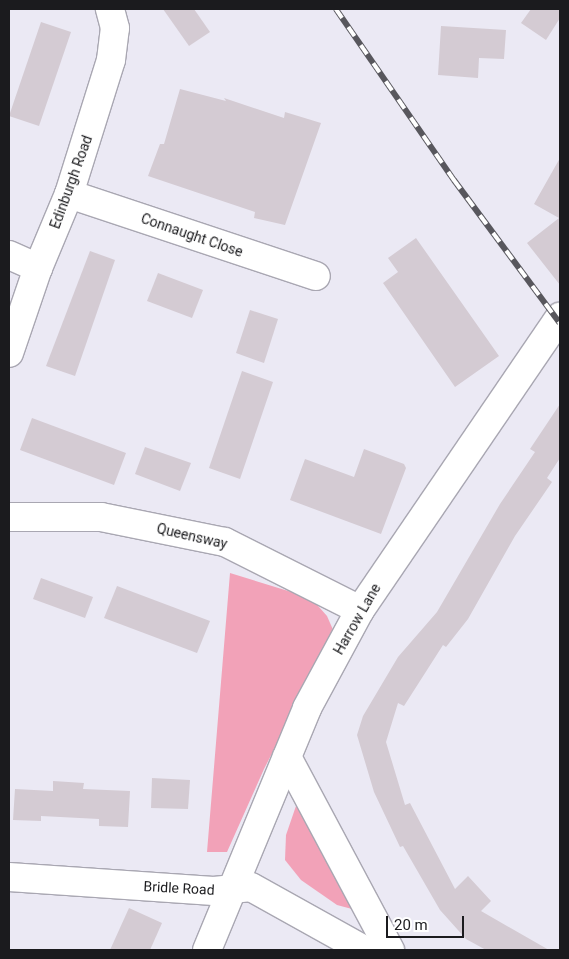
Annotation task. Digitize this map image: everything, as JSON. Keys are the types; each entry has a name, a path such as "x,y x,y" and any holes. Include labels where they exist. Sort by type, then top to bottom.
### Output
{"street":[{"name":"Edinburgh Road","path":"9,353 38,268 69,194 111,60 115,28 110,9"},
{"name":"Connaught Close","path":"69,194 316,276"},
{"path":"9,255 38,268"},
{"name":"Harrow Lane","path":"207,950 307,708 360,610 560,317"},
{"name":"Queensway","path":"9,517 101,517 225,542 360,610"},
{"path":"287,757 390,950"},
{"name":"Bridle Road","path":"9,877 214,891 251,887 364,950"}],"shaded area":[{"path":"230,573 311,598 327,616 334,632 264,769 227,852 207,852"},
{"path":"305,797 352,909 337,905 301,880 285,860 286,835 296,806"}],"building":[{"path":"163,9 194,9 210,32 189,46"},
{"path":"531,9 560,9 560,18 546,40 521,23"},
{"path":"41,22 71,32 39,126 9,116"},
{"path":"441,26 506,30 504,59 479,58 478,78 438,75"},
{"path":"180,89 226,101 224,98 284,118 285,112 321,123 285,225 254,218 255,212 148,176 160,144 164,144"},
{"path":"560,158 560,285 527,243 559,218 534,204"},
{"path":"416,238 499,356 455,387 383,283 398,272 388,258"},
{"path":"90,251 115,260 75,376 46,366"},
{"path":"158,273 203,290 192,318 147,301"},
{"path":"250,310 278,319 264,363 236,353"},
{"path":"242,371 273,382 240,479 209,468"},
{"path":"560,404 560,458 547,478 552,482 515,536 468,619 446,647 443,645 404,706 398,703 386,742 405,805 410,803 455,889 468,876 491,901 481,911 549,950 486,950 466,939 440,910 403,846 400,847 374,792 357,735 363,716 398,657 437,612 500,504 535,452 530,449"},
{"path":"32,418 126,453 114,485 20,450"},
{"path":"145,447 191,463 180,491 135,474"},
{"path":"364,449 404,464 406,468 381,534 290,500 305,459 354,477"},
{"path":"41,578 93,597 85,618 33,599"},
{"path":"117,586 210,621 197,653 104,618"},
{"path":"152,778 190,780 188,809 151,808"},
{"path":"53,781 84,783 83,789 130,791 128,827 99,826 99,819 41,816 41,821 13,820 15,789 53,791"},
{"path":"129,908 162,923 150,950 110,950"}],"railway":[{"path":"336,9 454,180 560,323"}]}
